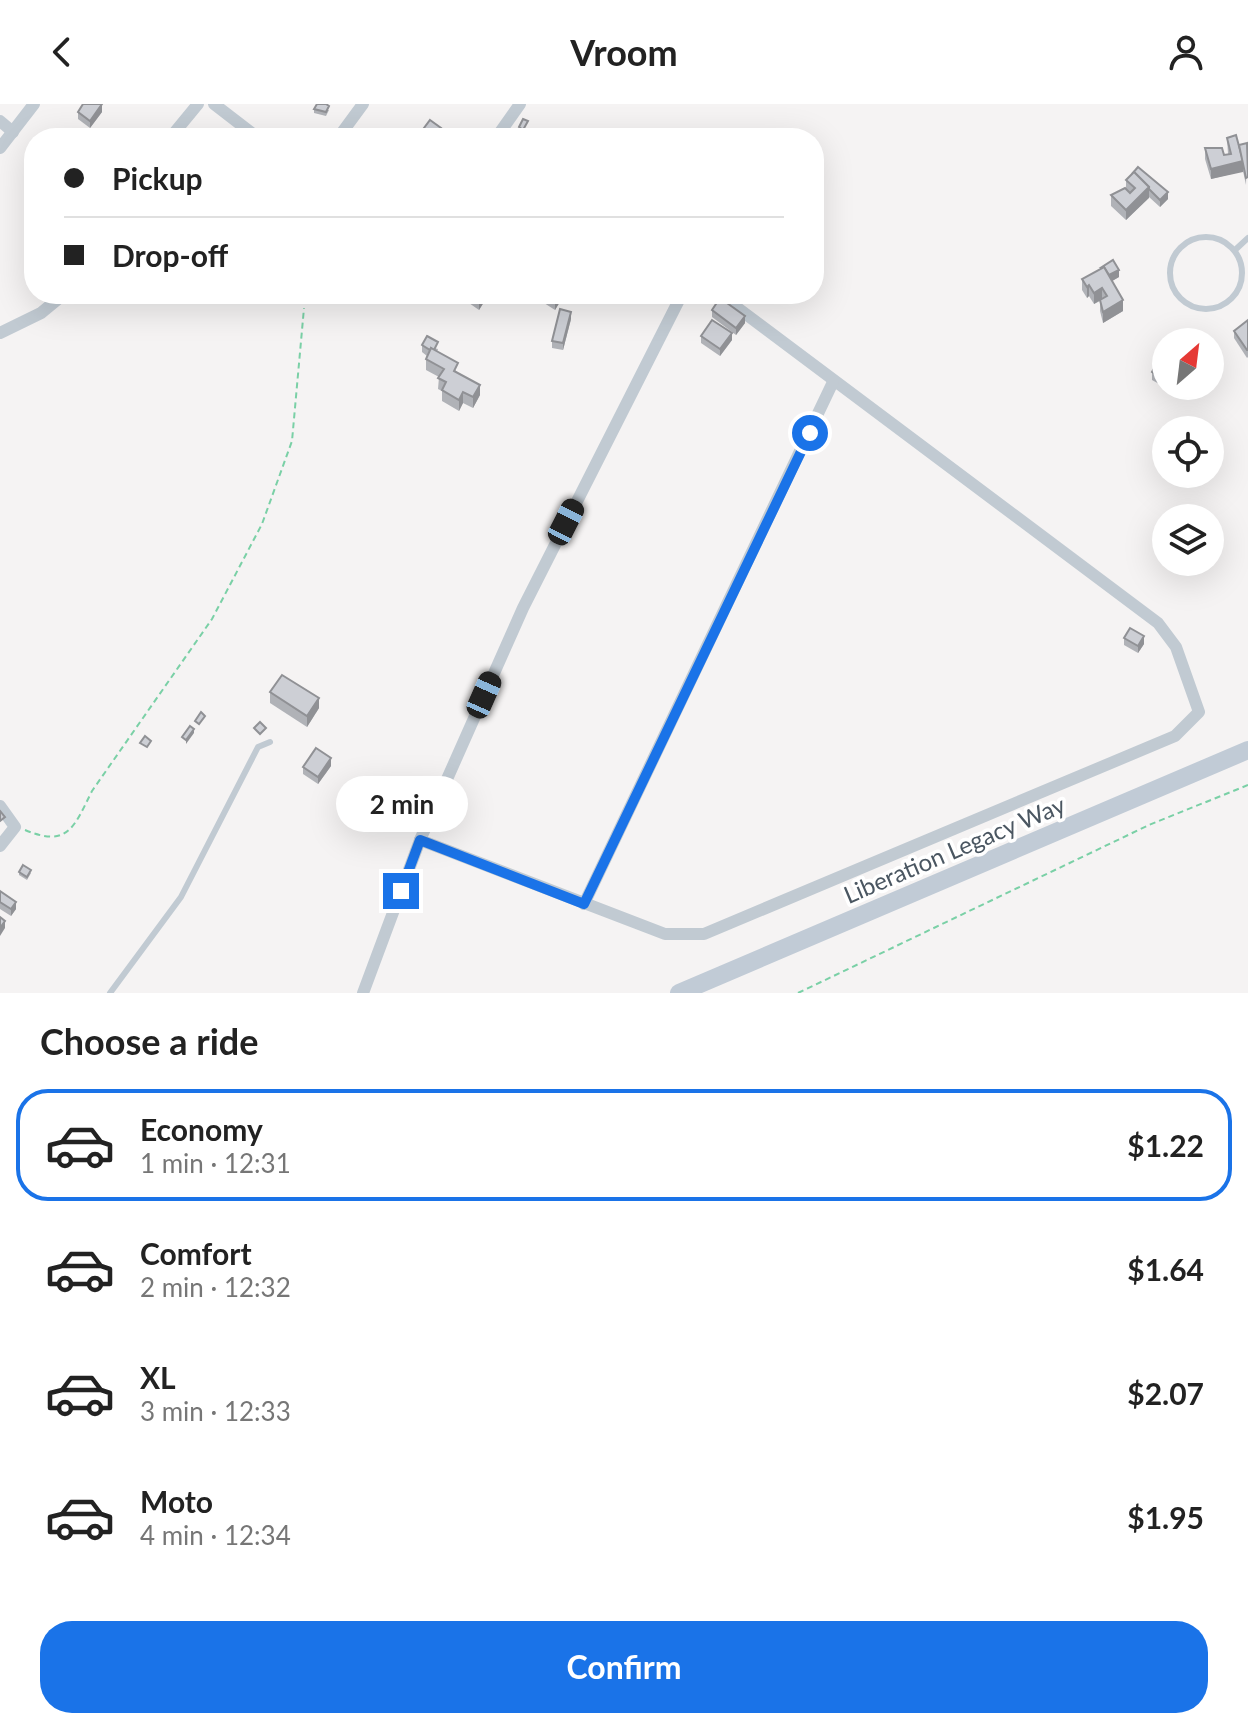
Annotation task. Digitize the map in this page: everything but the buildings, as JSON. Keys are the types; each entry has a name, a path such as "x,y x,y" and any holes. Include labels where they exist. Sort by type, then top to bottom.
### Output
{"main road":[{"name":"Liberation Legacy Way","path":"679,993 1248,750"}],"street":[{"path":"0,148 34,104"},
{"path":"178,128 198,104"},
{"path":"214,104 245,128"},
{"path":"345,128 363,104"},
{"path":"503,128 520,104"},
{"path":"0,121 13,132"},
{"path":"0,333 41,313 52,304"},
{"path":"363,993 420,840 523,608 677,304"},
{"path":"420,840 665,934 704,934 1175,736 1199,712 1176,647 1158,623 732,304"},
{"path":"584,904 833,382"},
{"path":"0,806 15,827 0,846"}],"lane":[{"path":"1210,237 1235,250 1243,277 1230,302 1203,310 1178,297 1171,284 1170,270 1183,245 1210,237"},
{"path":"1235,250 1248,238"},
{"path":"110,993 181,897 258,747 270,742"}],"path":[{"path":"15,827 47,839 64,835 77,821 92,791 212,619 262,524 289,457 304,345 304,308"},
{"path":"798,993 1149,825 1248,785"}],"route":[{"path":"401,891 420,840 584,904 810,433"}]}
